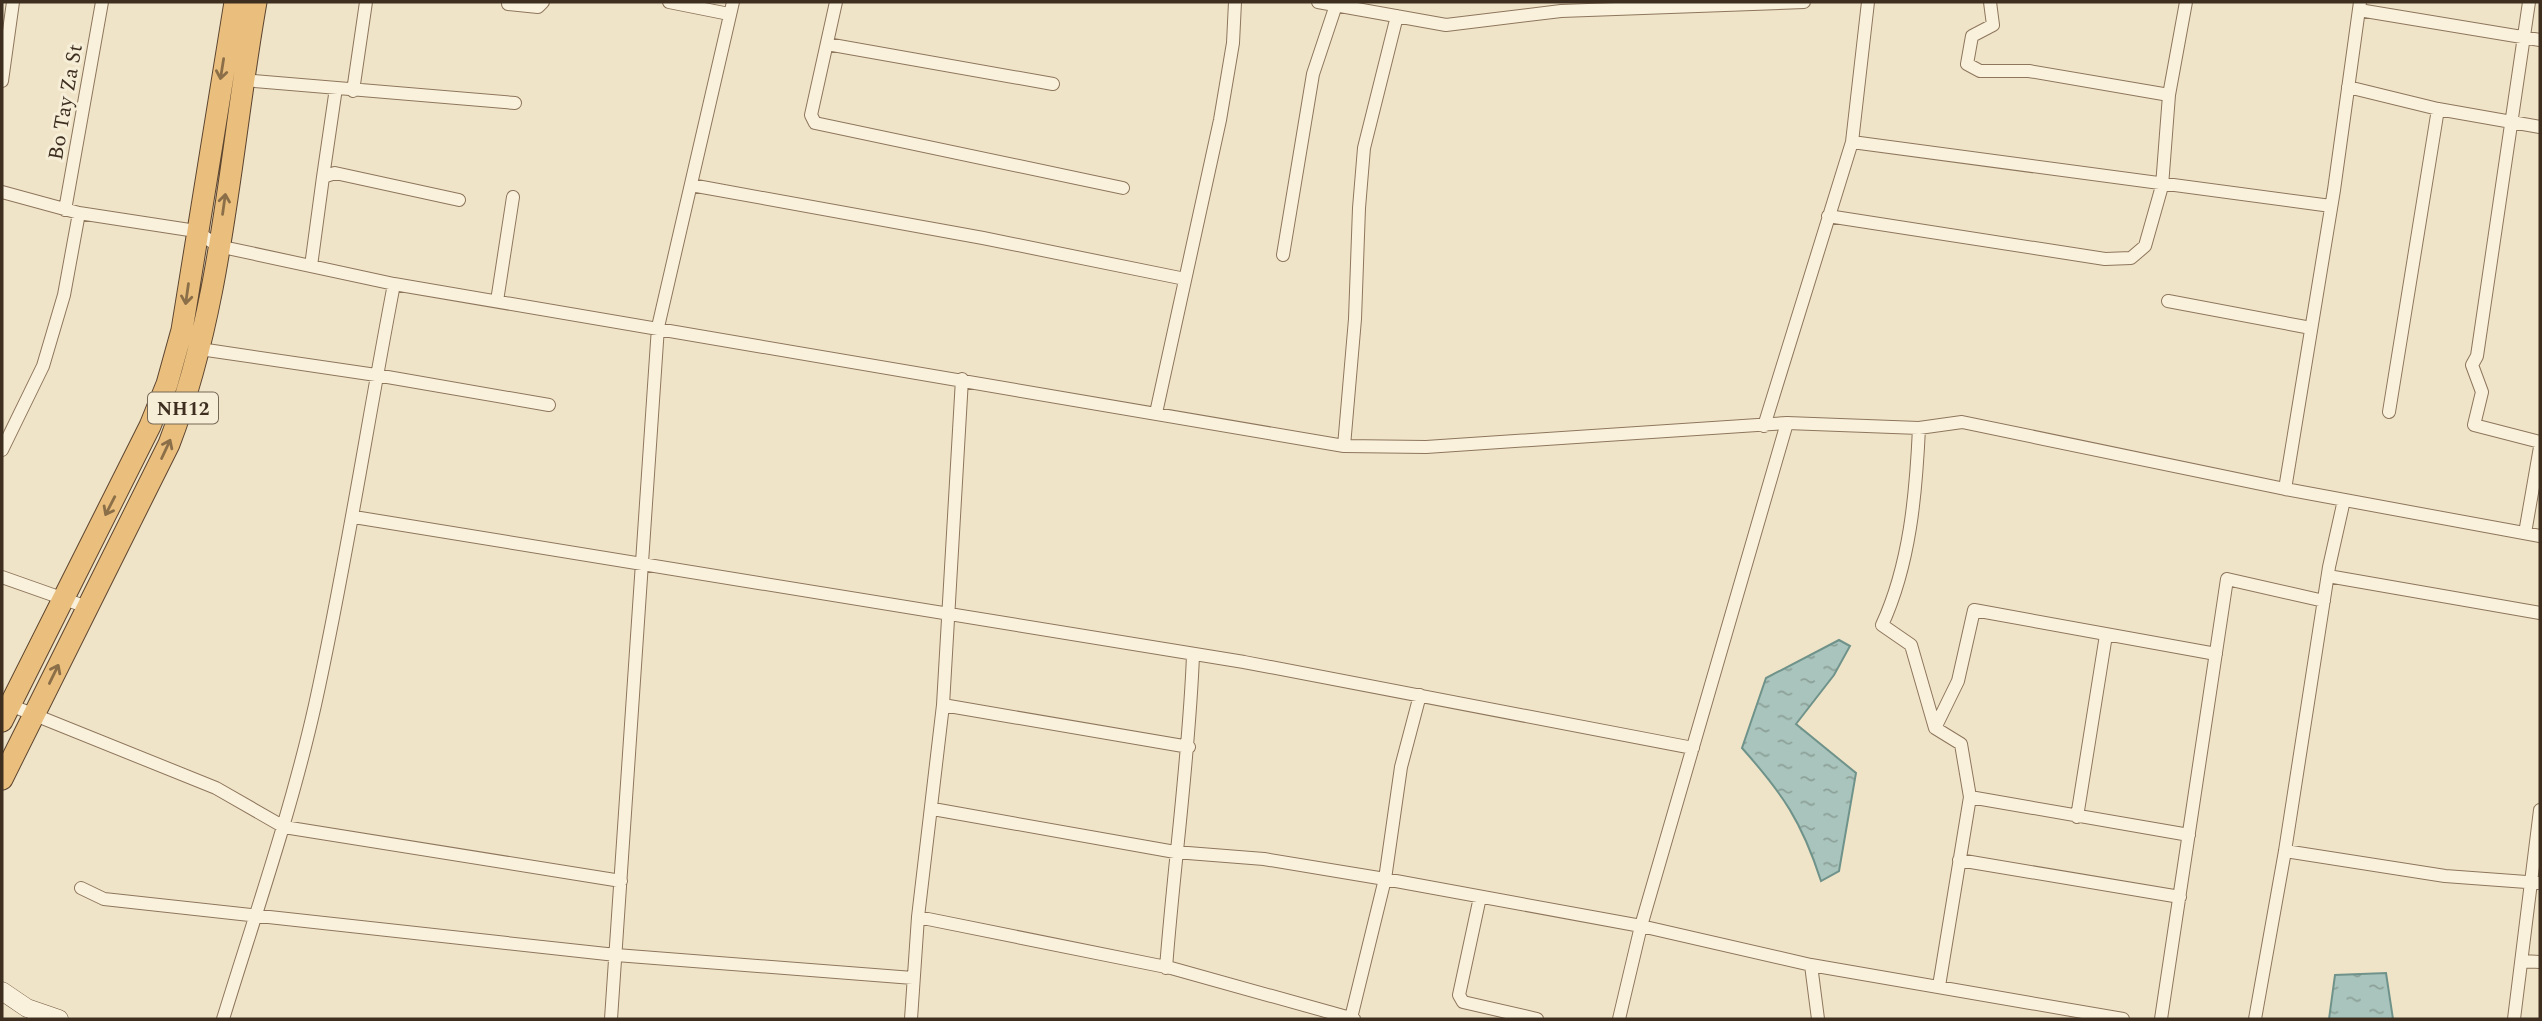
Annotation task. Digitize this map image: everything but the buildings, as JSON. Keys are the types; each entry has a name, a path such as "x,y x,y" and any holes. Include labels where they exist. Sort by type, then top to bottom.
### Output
{"highway":[{"name":"NH12","path":"6,713 127,472 170,374 182,330 234,2"},
{"name":"NH12","path":"2,779 147,488 186,399 200,349 256,2"},
{"path":"127,472 147,488"}],"main road":[{"path":"2,991 27,1008 59,1019"}],"street":[{"name":"Bo Tay Za St","path":"65,209 103,2"},
{"path":"353,91 366,2"},
{"path":"508,4 538,7 543,2"},
{"path":"611,1019 658,327 731,8 669,2"},
{"path":"836,2 811,115 815,122 1123,188"},
{"path":"1156,413 1220,120 1233,43 1235,2"},
{"path":"1318,2 1446,25 1561,6 1804,2"},
{"path":"1765,425 1852,142 1868,2"},
{"path":"1990,2 1993,26 1972,36 1966,64 1973,68 1980,71 2029,71 2169,95"},
{"path":"1828,216 2105,259 2131,258 2145,246 2162,186 2169,95 2186,2"},
{"path":"2525,533 2540,445 2474,425 2482,392 2472,365 2477,356 2529,2"},
{"path":"2,80 9,3"},
{"path":"1283,256 1313,74 1336,5"},
{"path":"2285,489 2360,6 2540,40"},
{"path":"1344,446 1356,319 1359,208 1364,148 1397,16"},
{"path":"827,44 1053,83"},
{"path":"243,80 514,103"},
{"path":"2348,87 2438,109 2540,127"},
{"path":"311,266 336,88"},
{"path":"2389,412 2438,109"},
{"path":"1852,142 2162,186 2331,206"},
{"path":"323,177 335,173 459,200"},
{"path":"691,185 983,238 1185,279"},
{"path":"2,192 79,213 196,232 218,246 394,284 1344,446 1426,447 1787,423 1919,428 1962,422 2285,489 2540,536"},
{"path":"497,301 513,197"},
{"path":"2,450 43,366 64,295 79,213"},
{"path":"223,1019 284,827 314,707 354,517 376,374 394,284"},
{"path":"2168,301 2311,328"},
{"path":"200,349 376,374 549,405"},
{"path":"911,1019 918,917 933,809 943,705 962,379"},
{"path":"1619,1019 1641,926 1787,423"},
{"path":"1919,428 1917,480 1898,591 1882,625 1911,645 1936,728 1961,744 1970,797 1940,986"},
{"path":"2255,1019 2285,851 2328,576 2344,500"},
{"path":"354,517 947,612 1420,695 1693,748"},
{"path":"2328,576 2540,613"},
{"path":"2,577 87,607"},
{"path":"2161,1019 2227,579 2324,601"},
{"path":"1936,728 1958,681 1974,610 2216,654"},
{"path":"2077,817 2106,635"},
{"path":"1166,968 1175,852 1189,747 1193,655"},
{"path":"918,917 1166,968 1238,985 1353,1019 1385,879 1401,767 1420,695"},
{"path":"943,705 1189,747"},
{"path":"6,713 34,715 216,788 284,827 621,881"},
{"path":"1970,797 2189,835"},
{"path":"933,809 1175,852 1264,859 1385,879 1641,926 1811,965 2123,1019"},
{"path":"2514,1019 2536,882 2540,810"},
{"path":"2285,851 2445,876 2536,882"},
{"path":"1959,860 2180,897"},
{"path":"81,888 104,899 617,955 913,978"},
{"path":"1480,897 1458,995 1463,1002 1537,1019"},
{"path":"2522,961 2540,962"},
{"path":"1811,965 1818,1019"}],"water":[{"path":"1839,640 1850,646 1834,675 1796,724 1856,773 1839,871 1821,881 1790,810 1742,748 1766,678"},
{"path":"2386,973 2393,1019 2329,1019 2335,975"}]}
